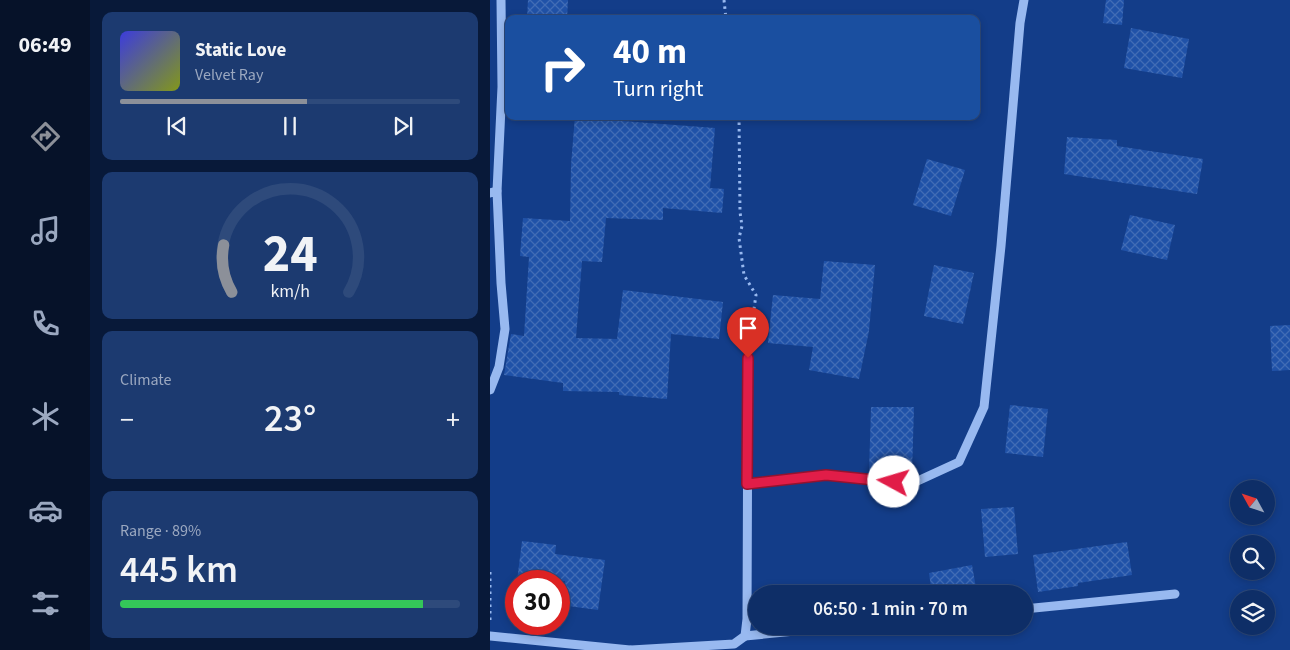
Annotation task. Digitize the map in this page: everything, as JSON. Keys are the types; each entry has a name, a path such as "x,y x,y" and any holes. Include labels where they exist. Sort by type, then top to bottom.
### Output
{"street":[{"path":"490,390 499,367 505,329 494,192 502,87 501,0"},
{"path":"747,484 826,475 911,484 960,462 984,407 1000,255 1020,23 1024,0"},
{"path":"745,636 747,619 748,358"},
{"path":"1033,608 1176,594"},
{"path":"490,636 630,650 734,644 745,636 755,635"}],"path":[{"path":"724,0 726,15"},
{"path":"739,120 740,212 742,226 738,238 744,275 756,295 748,358"},
{"path":"490,572 490,636"}],"building":[{"path":"528,0 568,0 567,15 527,15"},
{"path":"1106,0 1124,0 1122,25 1103,23"},
{"path":"1131,28 1189,39 1182,78 1124,68"},
{"path":"575,120 609,120 715,128 710,188 724,189 722,213 663,208 663,220 606,218 602,262 582,261 576,338 617,339 623,290 723,302 719,339 671,334 667,399 619,395 619,392 563,391 563,383 504,375 511,334 524,336 529,257 520,256 523,218 570,221 571,165"},
{"path":"1067,137 1117,140 1117,146 1203,159 1197,194 1064,174"},
{"path":"927,159 965,170 951,216 913,205"},
{"path":"1130,215 1175,225 1167,260 1121,250"},
{"path":"824,261 875,265 869,331 859,379 809,370 813,347 768,343 773,295 820,299"},
{"path":"934,265 974,273 963,324 924,316"},
{"path":"1290,325 1290,370 1272,371 1270,326"},
{"path":"1010,405 1048,409 1043,457 1005,453"},
{"path":"871,407 914,407 912,473 869,472"},
{"path":"1014,507 1018,554 985,557 981,509"},
{"path":"522,541 556,545 555,554 605,560 598,610 570,606 570,570 518,570"},
{"path":"1127,542 1132,575 1078,583 1078,586 1038,592 1033,555"},
{"path":"972,565 975,585 931,585 929,573"}],"route":[{"path":"748,358 747,484 826,475 894,482"}]}
